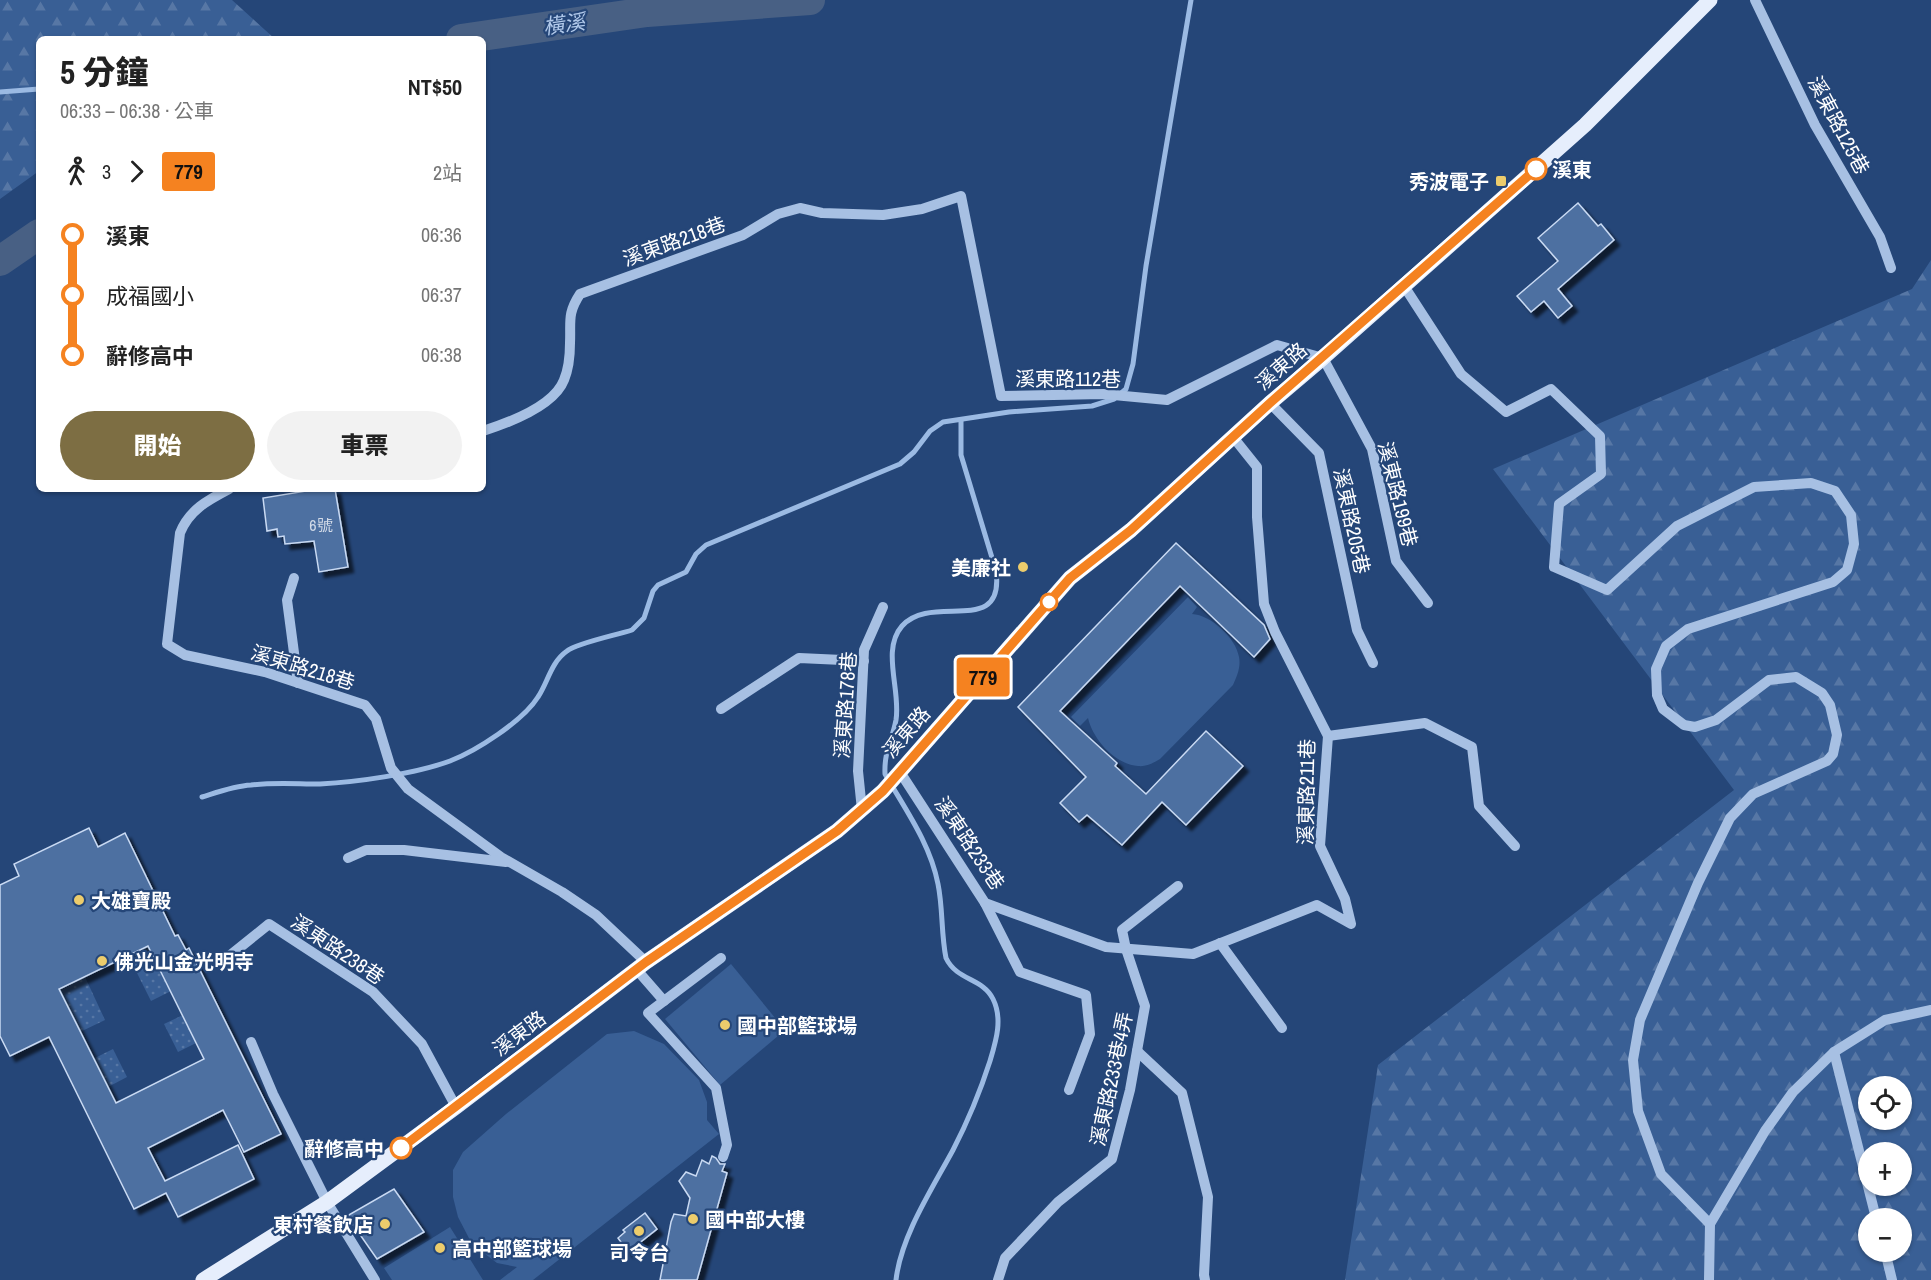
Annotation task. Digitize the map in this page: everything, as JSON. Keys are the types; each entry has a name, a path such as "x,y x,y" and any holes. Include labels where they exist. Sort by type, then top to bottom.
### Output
{"main road":[{"name":"溪東路","path":"203,1280 327,1202 641,966 837,831 883,791 1070,578 1131,530 1270,403 1585,125 1710,0"}],"street":[{"name":"溪東路125巷","path":"1755,0 1815,125 1880,237 1891,268"},
{"name":"溪東路112巷","path":"961,196 1001,396 1103,393 1167,400 1277,345 1323,358"},
{"name":"溪東路218巷","path":"486,430 513,420 543,404 557,393 564,382 569,363 571,309 580,294 743,235 778,214 800,208 822,213 883,215 922,209 961,196"},
{"path":"1404,286 1461,374 1506,412 1551,389 1600,436 1601,474 1559,504 1554,567 1607,590 1677,526 1754,487 1811,483 1835,491 1851,516 1854,544 1847,570 1833,582 1688,629 1666,646 1656,669 1657,695 1663,709 1684,725 1695,727 1716,720 1769,680 1796,677 1822,693 1830,705 1837,735 1833,754 1827,761 1753,795 1730,818 1698,883 1640,1020 1633,1060 1638,1111 1661,1174 1710,1224"},
{"name":"溪東路199巷","path":"1323,358 1372,449 1396,561 1428,603"},
{"name":"溪東路205巷","path":"1270,403 1319,453 1357,630 1373,663"},
{"name":"溪東路211巷","path":"1126,949 1193,954 1317,905 1351,924 1345,899 1320,846 1328,736 1275,632 1264,604 1257,517 1257,466 1233,437"},
{"name":"溪東路218巷","path":"223,492 204,502 185,521 180,533 167,644 185,655 265,672 365,705 376,719 394,773 408,789 510,862 596,915 641,966 664,1001"},
{"path":"294,578 286,600 297,683"},
{"name":"溪東路178巷","path":"861,810 858,771 864,650 883,607"},
{"path":"721,709 799,658 864,661"},
{"path":"1328,736 1425,723 1472,747 1479,806 1515,846"},
{"name":"溪東路233巷","path":"897,775 985,903 1106,948 1126,949"},
{"path":"348,858 366,850 404,850 510,862"},
{"path":"1126,949 1122,930 1178,886"},
{"path":"985,903 1020,972 1086,995 1090,1034 1069,1090"},
{"name":"溪東路238巷","path":"228,957 269,924 373,992 422,1044 456,1107"},
{"path":"1220,943 1282,1028"},
{"name":"溪東路233巷4弄","path":"998,1280 1005,1258 1058,1202 1112,1159 1130,1090 1145,1006 1126,949"},
{"path":"721,958 648,1013 716,1088 728,1145 723,1157"},
{"path":"1708,1280 1710,1224 1765,1131 1793,1092 1834,1052 1885,1020 1931,1010"},
{"path":"251,1042 273,1094 327,1202 375,1280"},
{"path":"1137,1051 1182,1093 1208,1197 1205,1280"},
{"path":"1834,1052 1873,1208"},
{"path":"1888,1262 1892,1280"}],"green space":[{"path":"0,0 232,0 272,36 36,36 36,173 0,199"},
{"path":"1931,260 1931,1280 1345,1280 1378,1065 1734,790 1493,469 1912,289"},
{"path":"1188,597 1197,607 1192,614 1207,618 1222,629 1233,642 1237,650 1239,668 1233,685 1160,759 1144,766 1121,761 1100,742 1088,718 1080,726 1071,717"},
{"path":"148,946 171,991 151,1001 128,955"},
{"name":"國中部籃球場","path":"731,964 785,1030 720,1085 665,1019"},
{"path":"85,977 105,1020 80,1032 59,989"},
{"path":"183,1015 196,1043 178,1052 164,1024"},
{"path":"634,1031 664,1044 699,1080 707,1102 707,1120 719,1134 533,1280 500,1280 517,1267 497,1263 472,1244 458,1217 453,1197 453,1170 463,1152 506,1114 607,1034"},
{"path":"113,1049 127,1077 108,1087 93,1059"},
{"name":"高中部籃球場","path":"450,1227 483,1280 392,1280 384,1268"}],"building":[{"path":"1578,203 1598,226 1601,224 1614,240 1558,289 1572,306 1558,318 1544,301 1531,312 1517,296 1558,261 1538,238"},
{"path":"300,492 336,492 348,567 319,572 314,541 285,544 284,536 278,537 277,529 267,531 263,498"},
{"path":"1176,543 1264,625 1270,639 1254,657 1180,586 1060,711 1117,763 1115,766 1146,794 1206,731 1243,766 1186,825 1162,802 1122,845 1087,815 1079,822 1060,803 1086,777 1018,707"},
{"path":"89,828 98,847 125,833 175,936 178,935 186,950 189,948 281,1134 244,1152 223,1110 148,1148 165,1181 238,1145 254,1179 178,1217 166,1193 134,1209 49,1037 10,1056 0,1036 0,885 19,876 14,864","holes":["148,946 204,1059 116,1103 59,989"]},
{"name":"國中部大樓","path":"712,1156 720,1164 725,1164 722,1171 727,1173 697,1280 660,1280 671,1222 674,1214 686,1216 690,1198 679,1181 686,1172 696,1176 702,1160 709,1164"},
{"name":"東村餐飲店","path":"394,1189 424,1232 377,1259 347,1216"},
{"name":"司令台","path":"645,1213 657,1229 628,1252 618,1238 625,1232 623,1230"}],"waterway":[{"name":"橫溪","path":"482,36 647,12 810,0"},
{"path":"202,797 260,784 320,784 386,777 450,761 485,743 522,716 538,697 553,666 567,651 588,642 632,630 644,618 653,591 658,585 686,572 696,554 706,545 900,464 914,452 930,431 943,422 1009,412 1092,406 1114,399 1126,389 1133,364 1146,266 1191,0"},
{"path":"0,92 36,89"},
{"name":"橫溪","path":"0,261 36,236"},
{"path":"896,1280 899,1263 911,1230 964,1128 982,1084 998,1030 998,1014 989,992 957,971 946,958 940,893 934,869 923,840 885,774 887,752 897,708 893,647 902,626 915,617 931,612 978,609 989,603 996,591 996,571 961,455 961,420"}],"bus line":[{"name":"779","path":"401,1148 646,962 837,831 883,791 1070,578 1131,530 1270,403 1536,169"}],"place":[{"name":"溪東","path":"1536,169"},
{"name":"秀波電子","path":"1501,181"},
{"name":"美廉社","path":"1023,567"},
{"name":"大雄寶殿","path":"79,900"},
{"name":"佛光山金光明寺","path":"102,961"},
{"name":"國中部籃球場","path":"725,1025"},
{"name":"辭修高中","path":"401,1148"},
{"name":"國中部大樓","path":"693,1219"},
{"name":"東村餐飲店","path":"385,1224"},
{"name":"司令台","path":"639,1231"},
{"name":"高中部籃球場","path":"440,1248"}]}
